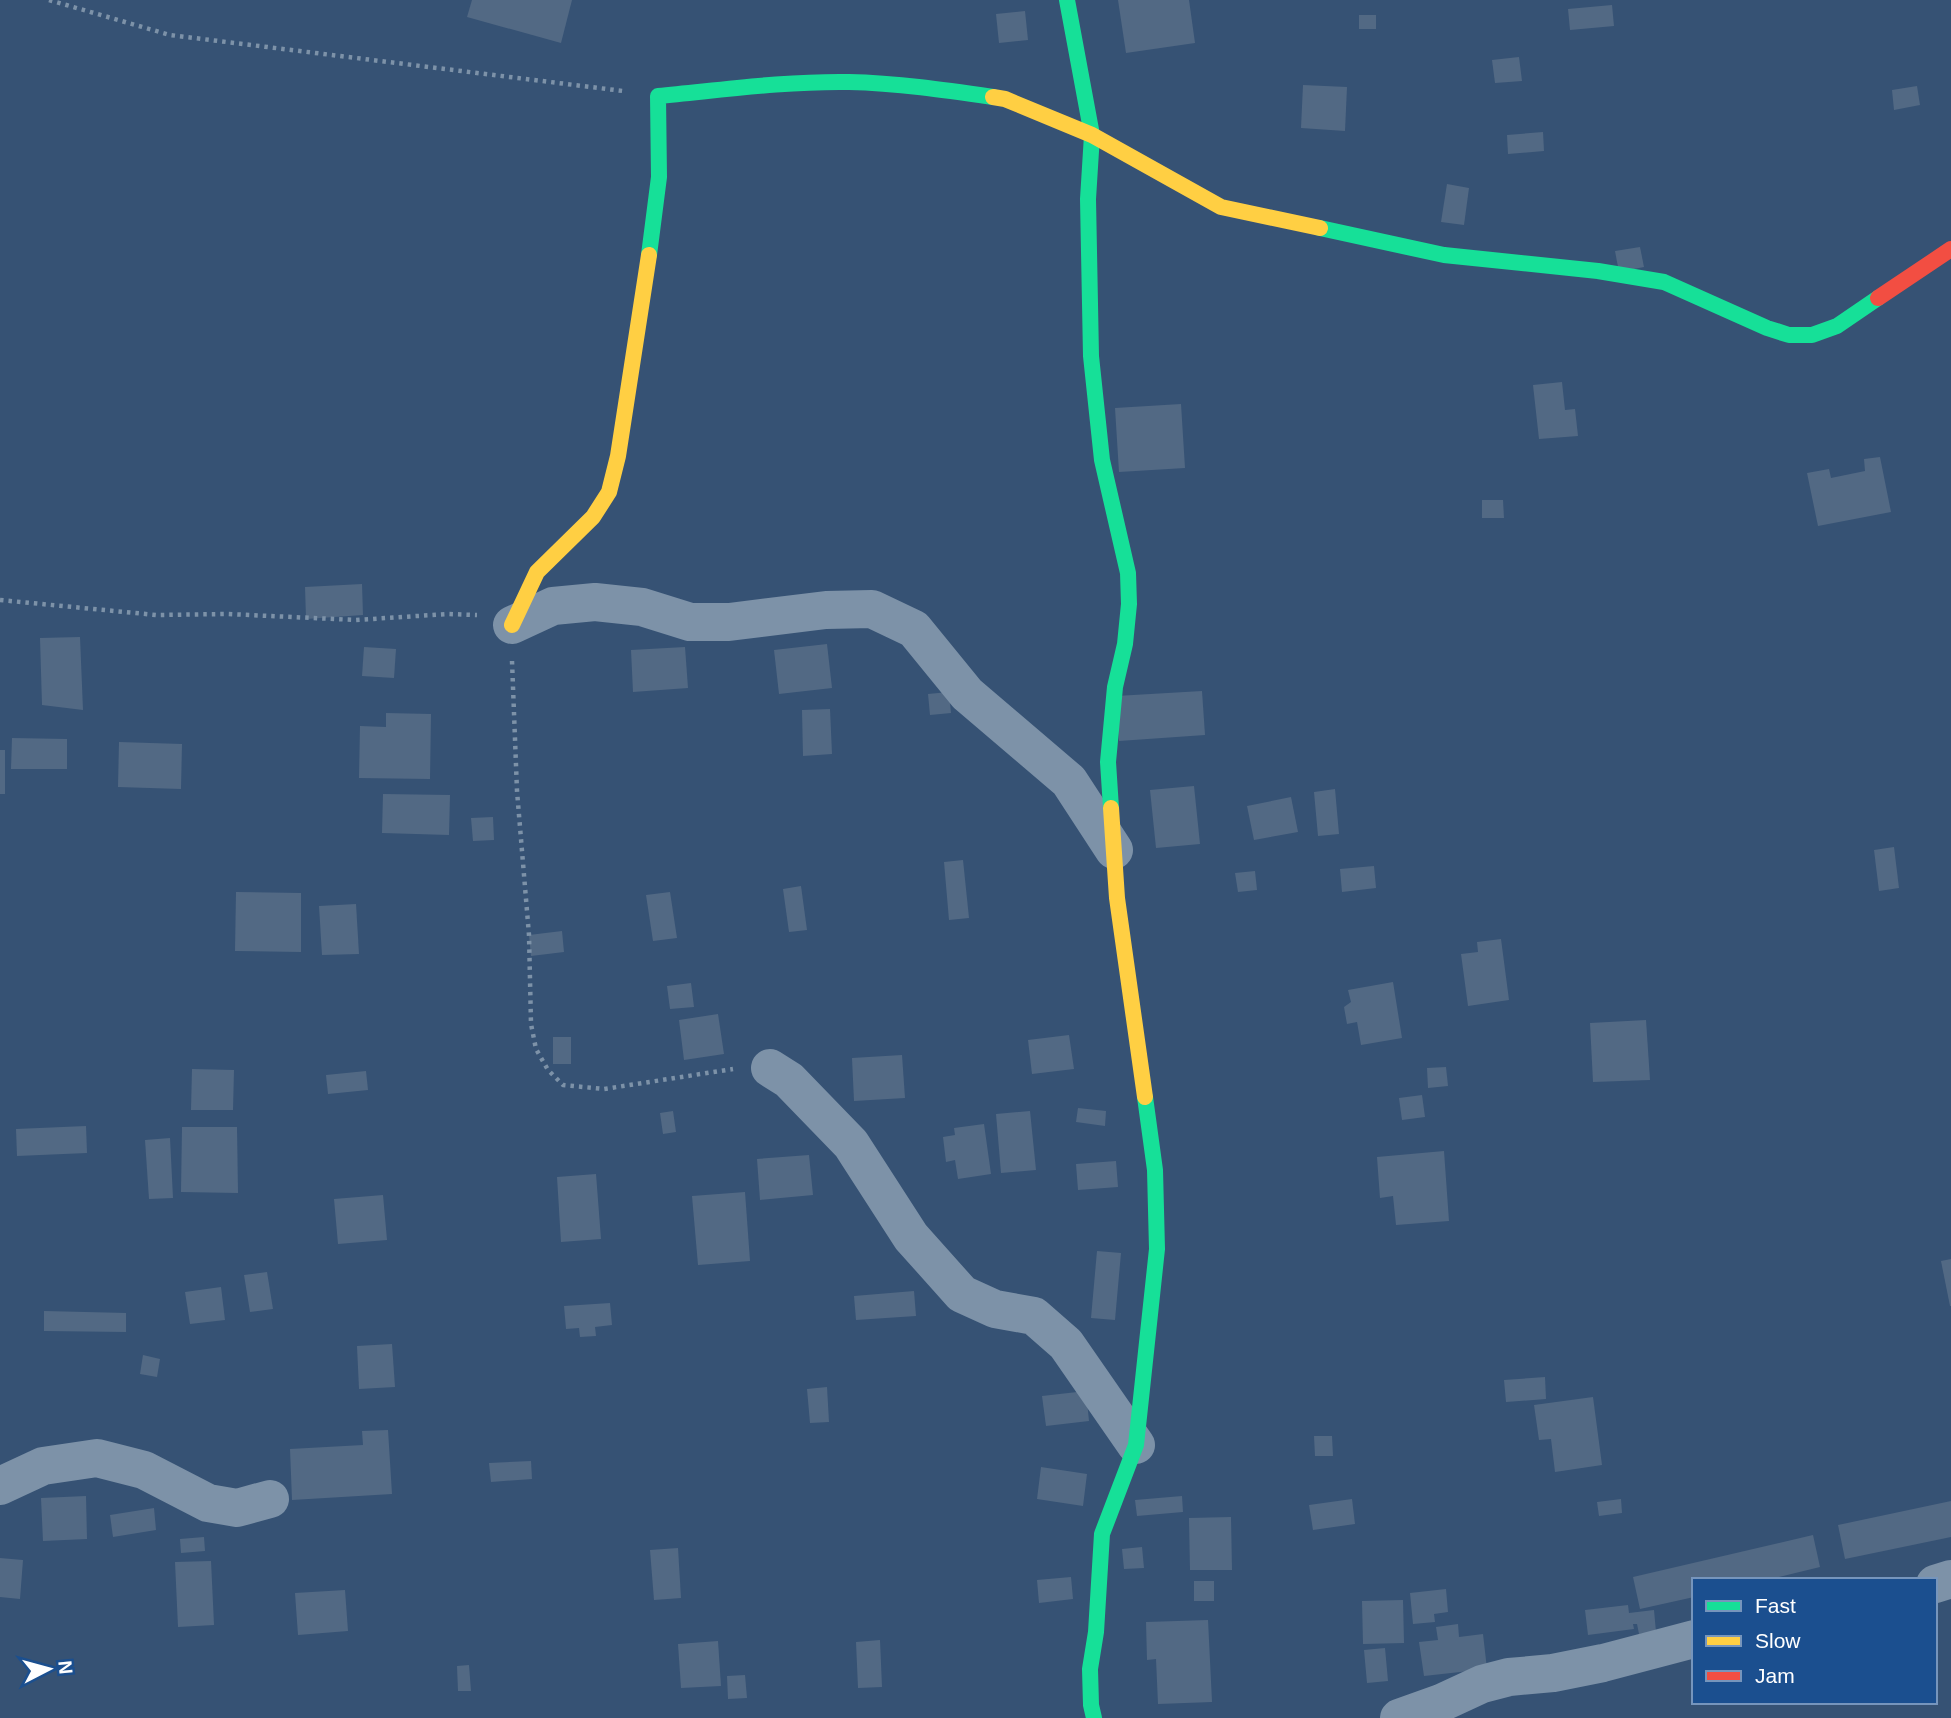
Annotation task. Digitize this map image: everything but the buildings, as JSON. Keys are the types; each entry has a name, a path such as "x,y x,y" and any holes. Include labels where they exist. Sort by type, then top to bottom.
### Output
{"street":[{"path":"1066,0 1092,135 1088,199 1091,356 1102,460 1128,573 1129,604 1125,644 1110,720 1108,762 1117,898 1155,1170 1157,1249 1136,1445 1102,1534 1096,1632 1090,1669 1094,1718"},
{"path":"512,625 537,572 593,517 609,492 618,456 641,313 659,177 659,96 786,83 851,82 935,89 1005,99 1092,135 1221,207 1444,255 1598,271 1664,282 1788,335 1812,335 1837,326 1951,249"},
{"path":"512,625 553,606 595,602 642,607 690,622 729,622 826,610 872,609 914,629 967,694 1069,781 1114,850"},
{"path":"770,1068 789,1080 851,1144 911,1237 962,1294 995,1309 1034,1316 1066,1344 1136,1445"},
{"path":"0,1486 43,1466 97,1458 144,1470 208,1503 237,1508 270,1499"},
{"path":"1399,1718 1482,1684 1509,1677 1553,1673 1603,1663 1692,1640"}],"path":[{"path":"49,0 170,35 659,96"},
{"path":"0,600 156,615 228,614 356,620 448,614 475,615 512,625 512,697 528,926 531,1024 536,1049 548,1070 563,1085 604,1089 727,1069 770,1068"}],"traffic: fast":[{"path":"1067,0 1092,135 1088,199 1091,356 1102,460 1128,573 1129,604 1125,644 1115,687 1108,762 1111,808"},
{"path":"649,255 659,177 658,96 777,84 849,82 903,85 993,97"},
{"path":"1320,228 1444,255 1598,271 1664,282 1767,328 1789,335 1812,335 1837,326 1878,298"},
{"path":"1094,1718 1090,1669 1096,1632 1102,1534 1136,1445 1157,1249 1155,1170 1145,1097"}],"traffic: slow":[{"path":"993,97 1005,99 1092,135 1221,207 1320,228"},
{"path":"512,625 537,572 593,517 609,492 618,456 649,255"},
{"path":"1111,808 1117,898 1145,1097"}],"traffic: jam":[{"path":"1878,298 1951,249"}]}
